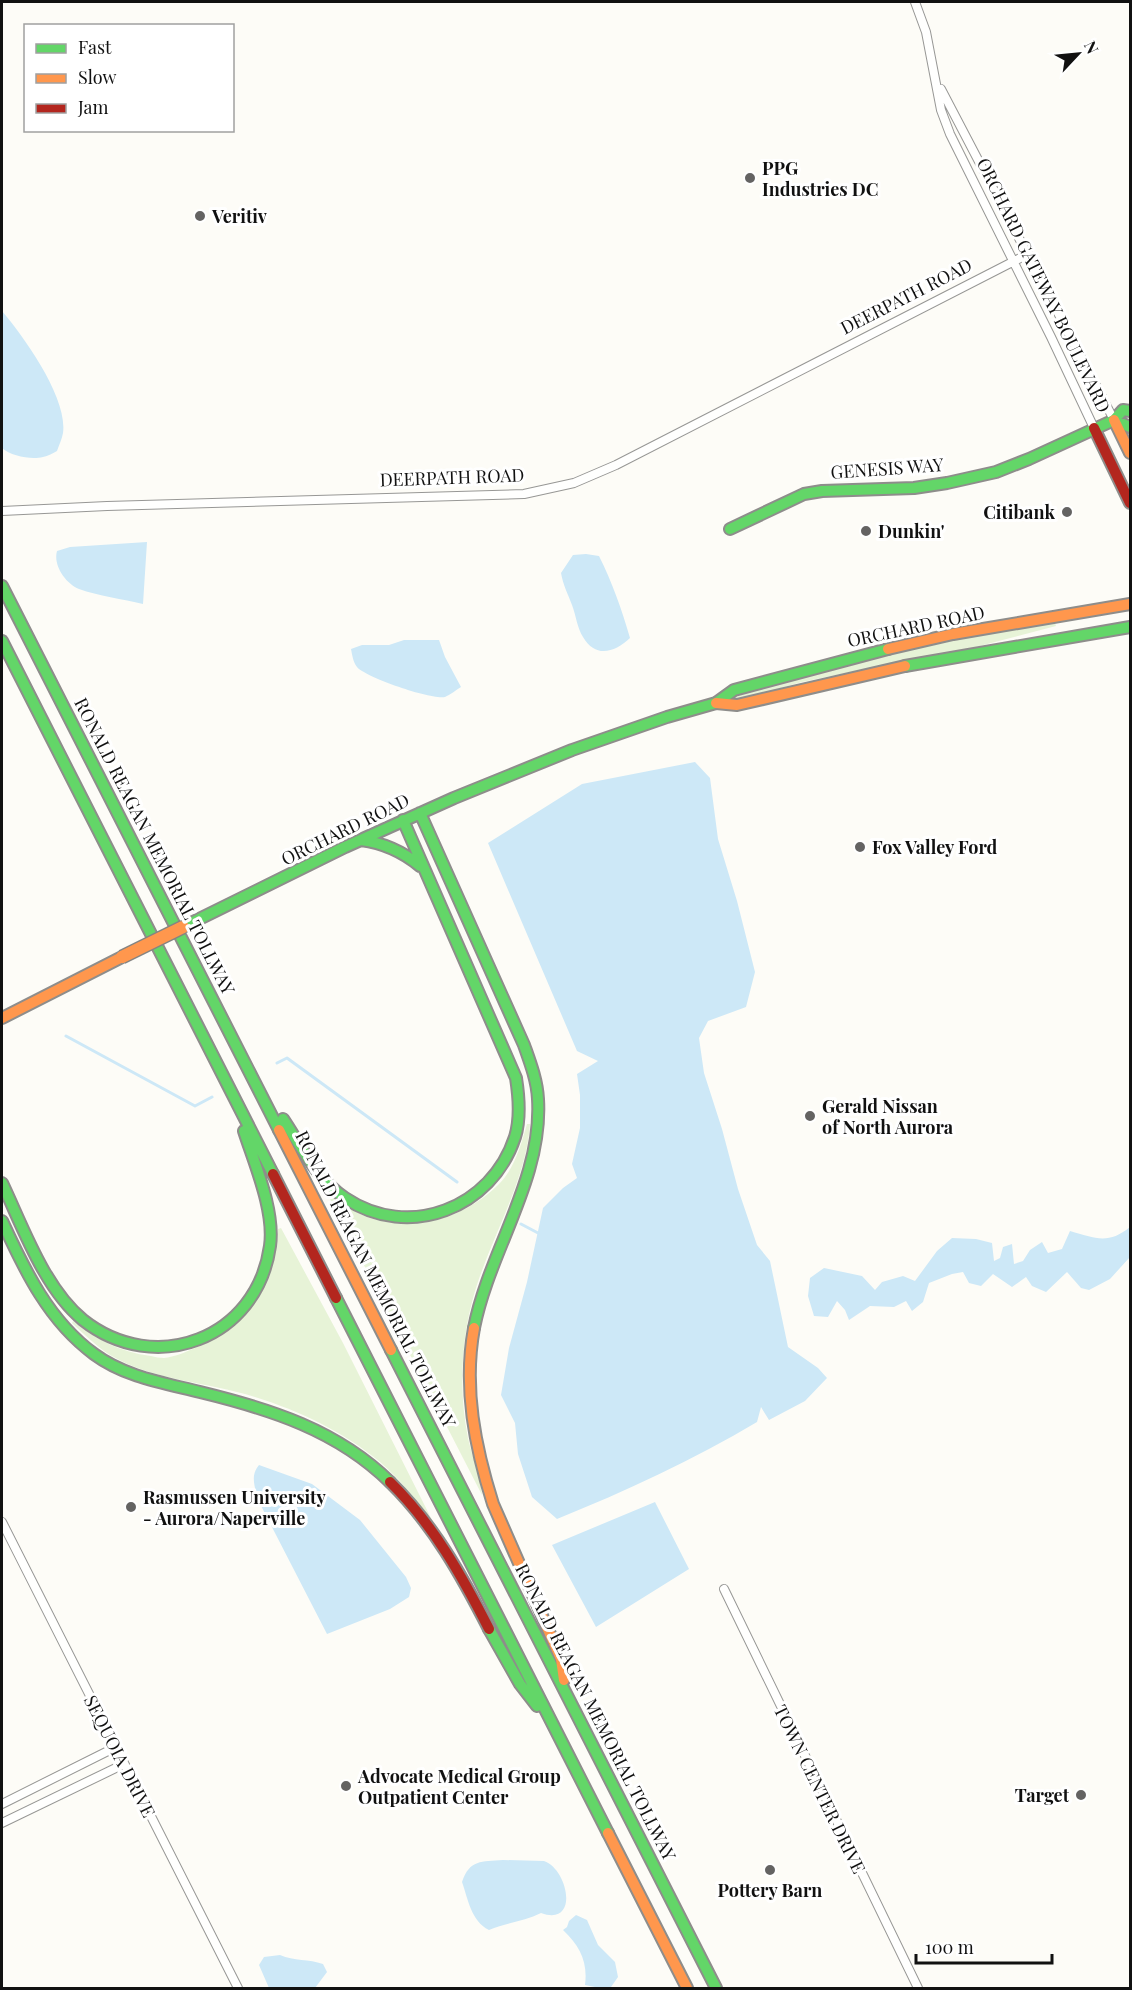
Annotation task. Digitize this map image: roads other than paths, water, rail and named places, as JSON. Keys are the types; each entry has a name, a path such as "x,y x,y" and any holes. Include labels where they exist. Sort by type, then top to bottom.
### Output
{"main road":[{"path":"1131,411 1123,410 1114,420 1131,427"},
{"name":"GENESIS WAY","path":"730,529 804,494 822,491 914,488 996,472 1114,420"},
{"name":"ORCHARD GATEWAY BOULEVARD","path":"1114,420 1131,453"},
{"name":"ORCHARD GATEWAY BOULEVARD","path":"1094,428 1131,503"},
{"name":"RONALD REAGAN MEMORIAL TOLLWAY","path":"2,586 717,1989"},
{"name":"ORCHARD ROAD","path":"2,1018 403,820 572,750 667,717 716,703 734,690 859,656 953,634 1131,604"},
{"name":"ORCHARD ROAD","path":"716,703 737,705 891,669 1131,627"},
{"path":"2,641 687,1989"},
{"path":"420,813 511,1014 530,1060 535,1080 538,1100 537,1137 526,1175 477,1309 470,1368 470,1397 475,1438 484,1478 493,1504 561,1659 565,1691"},
{"path":"252,1076 329,1184 345,1198 378,1214 394,1217 427,1217 448,1211 468,1201 490,1181 508,1156 518,1123 519,1102 516,1078 403,820"},
{"path":"361,840 375,841 402,851 426,872"},
{"path":"2,1183 54,1286 81,1318 96,1330 141,1347 168,1347 207,1338 242,1310 259,1284 269,1255 270,1226 266,1207 235,1100"},
{"path":"2,1221 39,1296 67,1330 95,1355 133,1375 272,1410 298,1420 369,1462 414,1506 455,1564 518,1682 556,1732"}],"street":[{"name":"ORCHARD GATEWAY BOULEVARD","path":"915,2 926,32 941,110 950,134 1094,428"},
{"name":"ORCHARD GATEWAY BOULEVARD","path":"936,79 1114,420"},
{"name":"DEERPATH ROAD","path":"2,511 524,494 574,483 616,465 1028,254"},
{"name":"SEQUOIA DRIVE","path":"2,1522 238,1989"},
{"name":"TOWN CENTER DRIVE","path":"724,1589 918,1989"},
{"path":"2,1804 116,1747"},
{"path":"2,1823 124,1764"}],"water":[{"path":"2,311 22,336 43,369 59,403 63,419 63,435 57,451 45,457 21,457 2,448"},
{"path":"147,542 143,604 79,589 65,578 57,562 57,551 70,547"},
{"path":"573,555 599,556 630,638 612,650 600,651 588,644 579,630 563,582 561,573"},
{"path":"404,640 439,640 461,687 445,697 426,695 399,687 357,667 351,649 362,645 389,645"},
{"path":"695,762 710,778 718,839 755,972 746,1007 708,1021 699,1038 704,1073 757,1245 770,1261 788,1347 818,1368 827,1378 805,1401 769,1420 761,1407 757,1422 733,1436 659,1474 557,1519 532,1497 518,1454 515,1423 501,1395 509,1348 527,1282 543,1208 577,1178 572,1164 580,1128 580,1095 577,1074 598,1061 577,1051 488,843 582,784"},
{"path":"1130,1227 1130,1257 1110,1279 1089,1290 1081,1288 1067,1272 1046,1292 1032,1286 1026,1277 1012,1287 993,1274 981,1286 969,1283 963,1272 929,1283 923,1302 912,1311 906,1301 894,1307 870,1306 849,1320 845,1310 837,1301 828,1317 814,1316 808,1296 810,1278 824,1268 862,1276 875,1290 882,1282 903,1276 915,1281 937,1251 952,1238 976,1239 992,1243 994,1261 1000,1258 1003,1247 1012,1244 1014,1264 1023,1261 1030,1250 1042,1242 1048,1253 1062,1249 1070,1231 1094,1238 1108,1238"},
{"path":"259,1465 312,1484 360,1520 406,1577 411,1588 409,1597 390,1609 327,1634 257,1498 254,1477"},
{"path":"655,1502 689,1569 596,1627 552,1545"},
{"path":"503,1860 544,1861 552,1866 559,1874 566,1895 565,1905 561,1912 553,1915 541,1913 489,1930 483,1926 471,1909 462,1882 473,1865"},
{"path":"576,1915 587,1920 598,1945 615,1962 618,1977 611,1987 600,1988 585,1985 582,1955 563,1930"},
{"path":"280,1955 323,1964 327,1972 315,1988 269,1988 259,1965 264,1957"}],"waterway":[{"path":"66,1036 195,1106 212,1097"},
{"path":"277,1063 287,1058 457,1182"},
{"path":"521,1224 538,1233"}],"place":[{"name":"PPG Industries DC","path":"750,178"},
{"name":"Veritiv","path":"200,216"},
{"name":"Citibank","path":"1067,512"},
{"name":"Dunkin'","path":"866,531"},
{"name":"Fox Valley Ford","path":"860,847"},
{"name":"Gerald Nissan of North Aurora","path":"810,1116"},
{"name":"Rasmussen University - Aurora/Naperville","path":"131,1507"},
{"name":"Advocate Medical Group Outpatient Center","path":"346,1786"},
{"name":"Target","path":"1081,1795"},
{"name":"Pottery Barn","path":"770,1870"}]}
